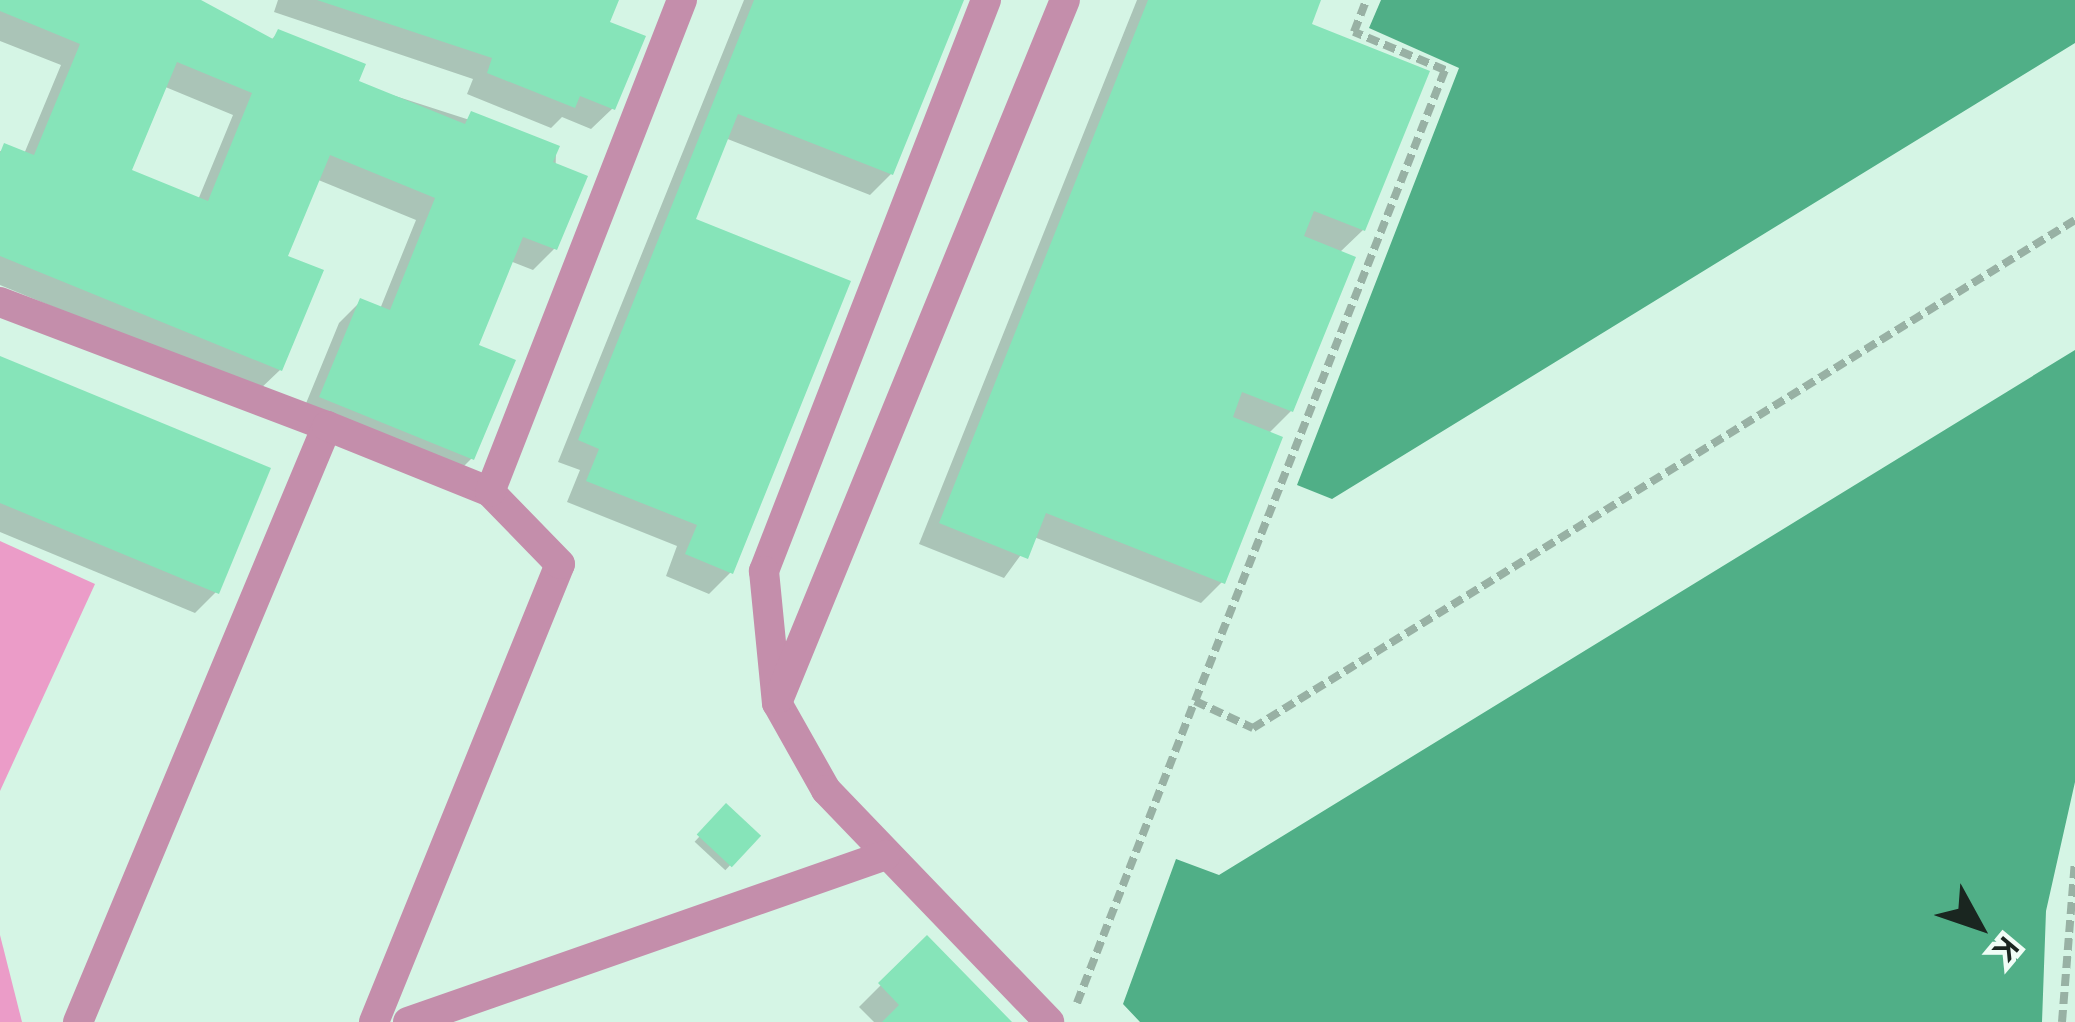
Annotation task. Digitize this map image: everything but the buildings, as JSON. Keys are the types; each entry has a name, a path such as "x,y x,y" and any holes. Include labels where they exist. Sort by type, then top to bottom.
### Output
{"street":[{"path":"490,492 682,0"},
{"path":"986,0 764,571 777,703 826,790 1049,1022"},
{"path":"777,703 1065,0"},
{"path":"0,302 490,492 560,564 374,1022"},
{"path":"78,1022 327,426"},
{"path":"408,1022 886,855"}],"path":[{"path":"1070,1022 1445,70 1354,32 1366,0"},
{"path":"1195,701 1253,728 2075,220"},
{"path":"2062,1022 2075,862"}],"shaded area":[{"path":"1381,0 2075,0 2075,43 1332,499 1297,485 1459,68 1369,28"},
{"path":"2075,350 2075,782 2046,911 2042,1022 1140,1022 1123,1004 1176,859 1219,875"},
{"path":"0,541 95,584 0,791"},
{"path":"0,935 22,1022 0,1022"}]}
